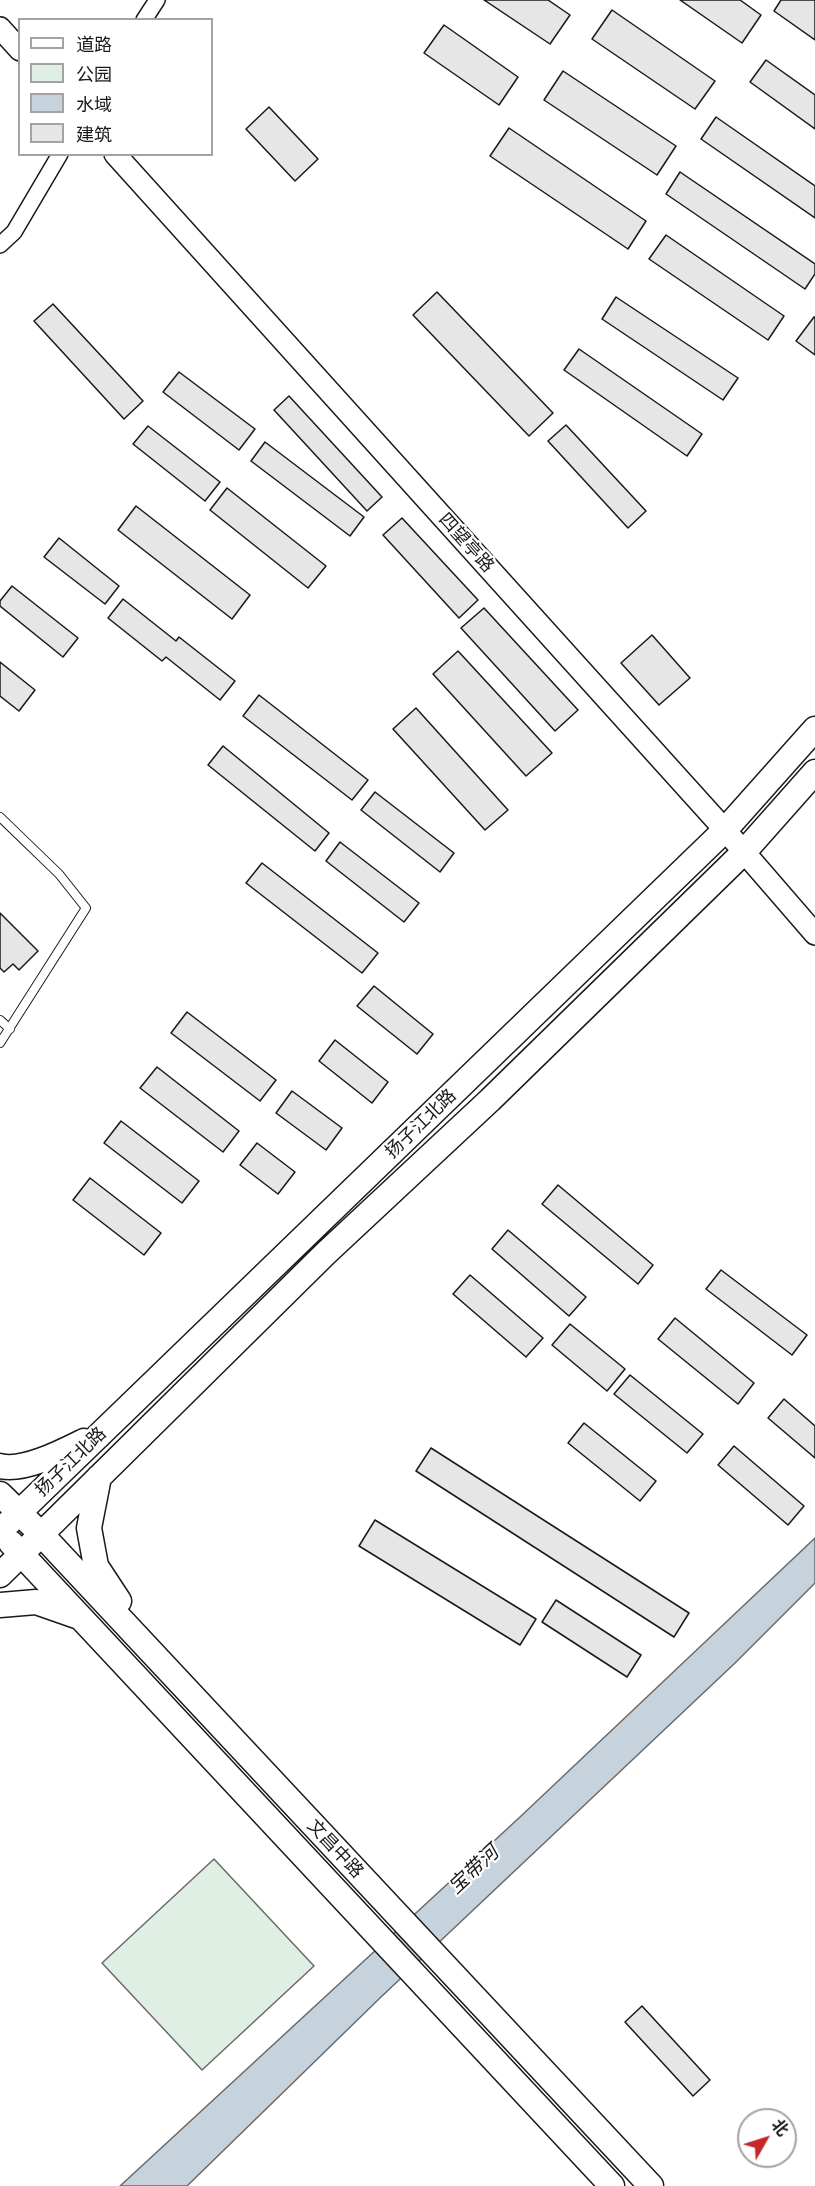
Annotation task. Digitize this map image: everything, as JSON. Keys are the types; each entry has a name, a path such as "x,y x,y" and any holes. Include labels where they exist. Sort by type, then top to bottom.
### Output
{"main road":[{"name":"扬子江北路","path":"0,1532 725,830 815,729"},
{"name":"扬子江北路","path":"0,1575 326,1253 490,1100 744,852 815,772"},
{"path":"0,1466 9,1468 54,1456 102,1433"},
{"path":"99,1477 88,1528 96,1566 153,1655"},
{"name":"文昌中路","path":"0,1494 42,1535 651,2186"},
{"name":"文昌中路","path":"0,1532 612,2186"},
{"path":"0,1605 36,1602 81,1618"}],"street":[{"path":"145,18 158,0"},
{"path":"0,28 18,48"},
{"path":"0,244 14,232 59,156"},
{"name":"四望亭路","path":"118,156 725,830 815,934"}],"lane":[{"path":"0,817 59,874 86,908 0,1043"},
{"path":"0,1020 10,1029"}],"green space":[{"path":"214,1859 314,1966 202,2070 102,1963"}],"water":[{"name":"宝带河","path":"815,1538 815,1583 734,1664 381,1997 187,2186 120,2186 520,1817"}],"building":[{"path":"484,0 548,0 570,15 550,44"},
{"path":"680,0 740,0 761,15 742,43"},
{"path":"781,0 815,0 815,40 774,11"},
{"path":"612,10 715,81 695,109 592,39"},
{"path":"444,25 518,77 499,105 424,53"},
{"path":"766,60 815,95 815,129 750,82"},
{"path":"563,71 676,146 657,175 544,100"},
{"path":"269,107 318,159 295,181 246,129"},
{"path":"716,117 815,186 815,218 701,139"},
{"path":"509,128 646,221 628,249 490,156"},
{"path":"680,172 815,264 815,274 805,289 666,194"},
{"path":"666,235 784,316 768,340 649,259"},
{"path":"437,292 553,413 529,436 413,315"},
{"path":"616,297 738,378 723,400 602,319"},
{"path":"53,304 143,401 124,419 34,321"},
{"path":"815,317 815,355 796,341"},
{"path":"579,349 702,434 687,456 564,370"},
{"path":"179,372 255,429 239,450 163,392"},
{"path":"289,396 382,497 367,511 274,410"},
{"path":"566,425 646,511 628,528 548,441"},
{"path":"148,426 220,482 205,501 133,444"},
{"path":"265,442 364,517 350,536 251,461"},
{"path":"227,488 326,566 308,588 210,510"},
{"path":"136,506 250,595 232,619 118,530"},
{"path":"402,518 478,600 459,618 383,535"},
{"path":"59,538 119,586 105,604 44,557"},
{"path":"12,586 78,638 63,657 0,606 0,601"},
{"path":"123,599 176,641 179,637 235,681 220,700 166,657 162,661 108,618"},
{"path":"484,608 578,710 555,731 461,628"},
{"path":"652,635 690,678 659,705 621,663"},
{"path":"458,651 552,753 526,776 433,674"},
{"path":"0,662 35,690 19,711 0,696"},
{"path":"259,695 368,780 352,800 243,716"},
{"path":"416,708 508,810 485,830 393,729"},
{"path":"223,746 329,833 315,851 208,765"},
{"path":"375,792 454,853 440,872 361,810"},
{"path":"340,842 419,903 404,922 326,861"},
{"path":"262,863 378,953 362,973 246,883"},
{"path":"0,913 38,951 19,970 13,964 4,972 0,968"},
{"path":"374,986 433,1034 417,1054 357,1006"},
{"path":"187,1012 276,1080 260,1101 171,1033"},
{"path":"335,1040 388,1082 372,1103 319,1061"},
{"path":"157,1067 239,1131 223,1152 140,1088"},
{"path":"292,1091 342,1128 326,1150 276,1113"},
{"path":"121,1121 199,1181 182,1203 104,1143"},
{"path":"257,1143 295,1172 278,1194 240,1165"},
{"path":"90,1178 161,1233 144,1255 73,1200"},
{"path":"558,1185 653,1265 638,1284 542,1204"},
{"path":"508,1230 586,1297 569,1316 492,1249"},
{"path":"721,1270 807,1335 792,1355 706,1289"},
{"path":"470,1275 543,1338 526,1357 453,1294"},
{"path":"675,1318 754,1383 738,1404 658,1339"},
{"path":"570,1324 625,1369 607,1391 552,1345"},
{"path":"630,1375 703,1434 687,1453 614,1394"},
{"path":"784,1399 815,1426 815,1458 768,1418"},
{"path":"584,1423 656,1481 640,1501 568,1443"},
{"path":"734,1446 804,1506 788,1525 718,1465"},
{"path":"431,1448 689,1613 674,1637 416,1471"},
{"path":"375,1520 536,1619 520,1645 359,1546"},
{"path":"556,1600 641,1655 627,1677 542,1622"},
{"path":"642,2006 710,2080 693,2096 625,2022"}]}
